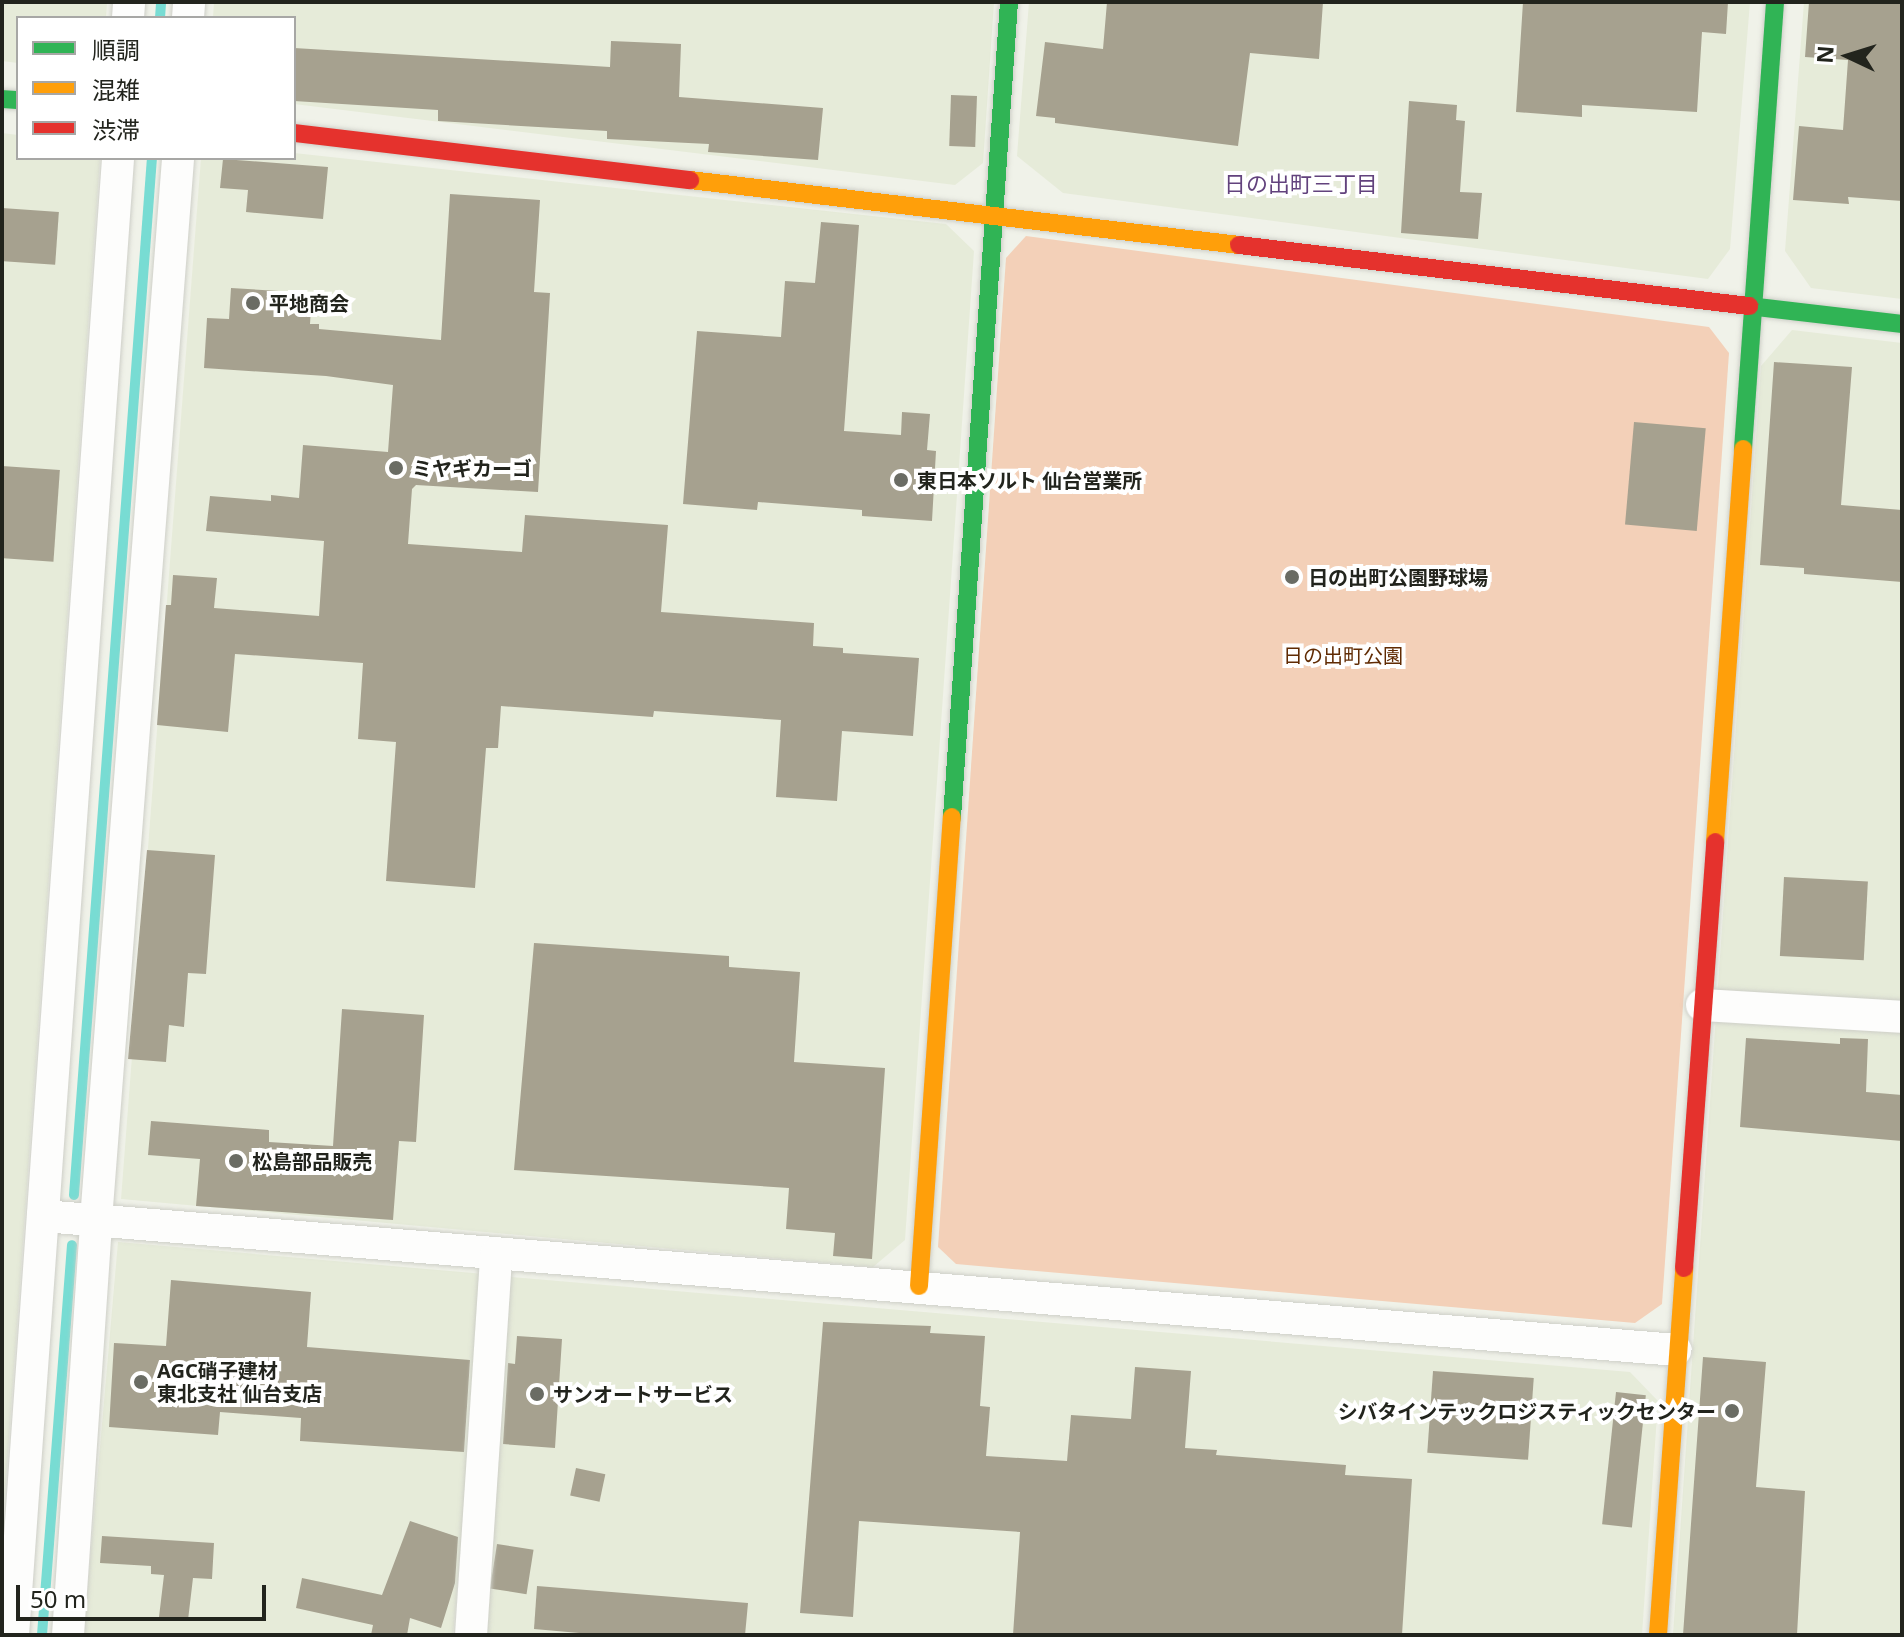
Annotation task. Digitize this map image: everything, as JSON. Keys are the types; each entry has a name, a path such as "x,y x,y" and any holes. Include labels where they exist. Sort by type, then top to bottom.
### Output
{"street":[{"path":"919,1286 1009,2"},
{"path":"1658,1635 1676,1350 1775,2"},
{"path":"296,133 1902,324"},
{"path":"13,1635 118,160"},
{"path":"68,1635 96,1220 178,160"},
{"path":"1702,1005 1902,1017"},
{"path":"43,1216 1676,1350"},
{"path":"471,1635 496,1254"}],"shaded area":[{"path":"2,2 107,2 106,16 16,16 16,63 2,61"},
{"path":"214,2 994,2 983,163 955,185 296,104 296,16 213,16"},
{"path":"1029,2 1750,2 1730,249 1708,279 1063,193 1017,156"},
{"path":"1804,2 1902,2 1902,299 1811,288 1785,251"},
{"path":"2,133 16,135 16,160 100,160 2,1537"},
{"path":"296,153 946,224 974,251 905,1240 873,1267 121,1199 201,160 296,160"},
{"path":"1792,330 1902,343 1902,1635 1673,1635 1761,366"},
{"path":"118,1242 485,1274 453,1635 84,1635"},
{"path":"511,1277 1630,1372 1658,1401 1642,1635 485,1635"}],"green space":[{"name":"日の出町公園","path":"1026,236 1709,327 1729,353 1662,1304 1635,1323 956,1264 938,1247 1006,258"}],"building":[{"path":"1107,2 1323,2 1319,59 1250,53 1238,146 1055,123 1055,118 1036,116 1045,42 1103,49"},
{"path":"1523,2 1728,2 1726,34 1702,32 1697,112 1582,105 1582,117 1516,112"},
{"path":"1809,2 1902,2 1902,201 1848,197 1849,204 1793,200 1799,126 1843,130 1848,60 1805,57"},
{"path":"611,41 681,44 679,97 823,108 818,160 708,152 709,144 607,139 607,131 438,121 438,110 296,101 296,48 610,67"},
{"path":"951,95 977,96 975,147 949,146"},
{"path":"1409,101 1457,105 1456,120 1465,121 1460,192 1482,193 1478,239 1401,233"},
{"path":"223,160 328,167 323,219 246,212 248,190 220,188"},
{"path":"450,194 540,200 534,292 550,293 538,492 416,485 412,489 408,544 522,552 525,515 668,525 661,612 814,623 813,646 843,648 843,653 919,658 913,736 842,731 837,801 776,797 781,720 654,711 653,717 501,706 498,748 486,748 475,888 386,881 396,742 358,739 363,663 235,654 228,732 157,725 166,605 171,605 173,575 217,578 214,608 319,616 324,541 206,531 210,496 271,501 271,495 299,498 303,445 388,452 393,385 326,376 204,368 207,318 229,319 231,288 312,293 310,324 319,324 319,329 441,340"},
{"path":"2,208 59,212 55,265 2,261"},
{"path":"821,222 859,225 844,431 901,435 902,412 930,414 927,450 936,451 932,521 862,516 862,510 758,502 757,510 683,504 697,331 781,337 785,281 815,283"},
{"path":"1774,362 1852,367 1841,505 1902,510 1902,582 1804,574 1804,568 1760,565"},
{"path":"1634,422 1706,428 1697,531 1625,525"},
{"path":"2,466 60,470 53,562 2,558"},
{"path":"147,850 215,855 206,974 188,973 184,1027 169,1025 166,1062 128,1059"},
{"path":"1784,877 1868,881 1864,960 1780,956"},
{"path":"534,943 729,956 729,967 800,972 794,1062 885,1068 872,1259 833,1256 835,1233 786,1229 789,1188 514,1170"},
{"path":"342,1009 424,1015 416,1142 399,1141 393,1220 196,1206 200,1159 148,1155 151,1121 269,1130 269,1142 333,1146"},
{"path":"1746,1038 1840,1044 1840,1038 1868,1039 1866,1092 1902,1095 1902,1141 1740,1127"},
{"path":"171,1280 311,1292 307,1347 470,1360 464,1452 300,1441 301,1418 220,1412 218,1435 109,1427 114,1343 166,1346"},
{"path":"823,1322 931,1326 930,1333 985,1336 980,1406 990,1407 986,1456 1067,1461 1071,1415 1131,1419 1135,1367 1191,1371 1185,1448 1217,1450 1216,1455 1346,1465 1345,1475 1412,1479 1402,1635 1013,1635 1020,1532 859,1521 853,1617 800,1613"},
{"path":"517,1336 562,1339 555,1448 503,1444 508,1363 515,1364"},
{"path":"1703,1357 1766,1362 1756,1487 1805,1491 1797,1635 1683,1635"},
{"path":"1433,1371 1534,1378 1528,1460 1427,1453"},
{"path":"1616,1392 1646,1395 1632,1527 1602,1524"},
{"path":"576,1468 605,1474 600,1502 570,1495"},
{"path":"410,1521 458,1537 455,1583 441,1628 410,1618 407,1635 371,1635 373,1625 296,1608 302,1578 382,1595"},
{"path":"102,1536 214,1543 212,1579 193,1578 188,1620 159,1617 164,1575 151,1574 151,1566 100,1563"},
{"path":"497,1544 534,1550 527,1594 490,1588"},
{"path":"537,1586 748,1603 745,1635 602,1635 534,1629"}],"waterway":[{"path":"160,16 161,2"},
{"path":"74,1195 152,160"},
{"path":"42,1635 72,1245"}],"traffic: fast":[{"path":"952,817 1009,2"},
{"path":"1743,449 1775,2"},
{"path":"2,99 16,100"},
{"path":"1749,306 1902,324"}],"traffic: slow":[{"path":"690,180 1239,245"},
{"path":"1715,842 1743,449"},
{"path":"919,1286 952,817"},
{"path":"1658,1635 1684,1268"}],"traffic: jam":[{"path":"296,133 690,180"},
{"path":"1239,245 1749,306"},
{"path":"1684,1268 1715,842"}],"place":[{"name":"平地商会","path":"253,303"},
{"name":"ミヤギカーゴ","path":"396,468"},
{"name":"東日本ソルト 仙台営業所","path":"901,480"},
{"name":"日の出町公園野球場","path":"1292,577"},
{"name":"松島部品販売","path":"236,1161"},
{"name":"AGC硝子建材 東北支社 仙台支店","path":"141,1382"},
{"name":"サンオートサービス","path":"537,1394"},
{"name":"シバタインテックロジスティックセンター","path":"1732,1411"}],"district":[{"name":"日の出町三丁目","path":"1301,184"}]}
